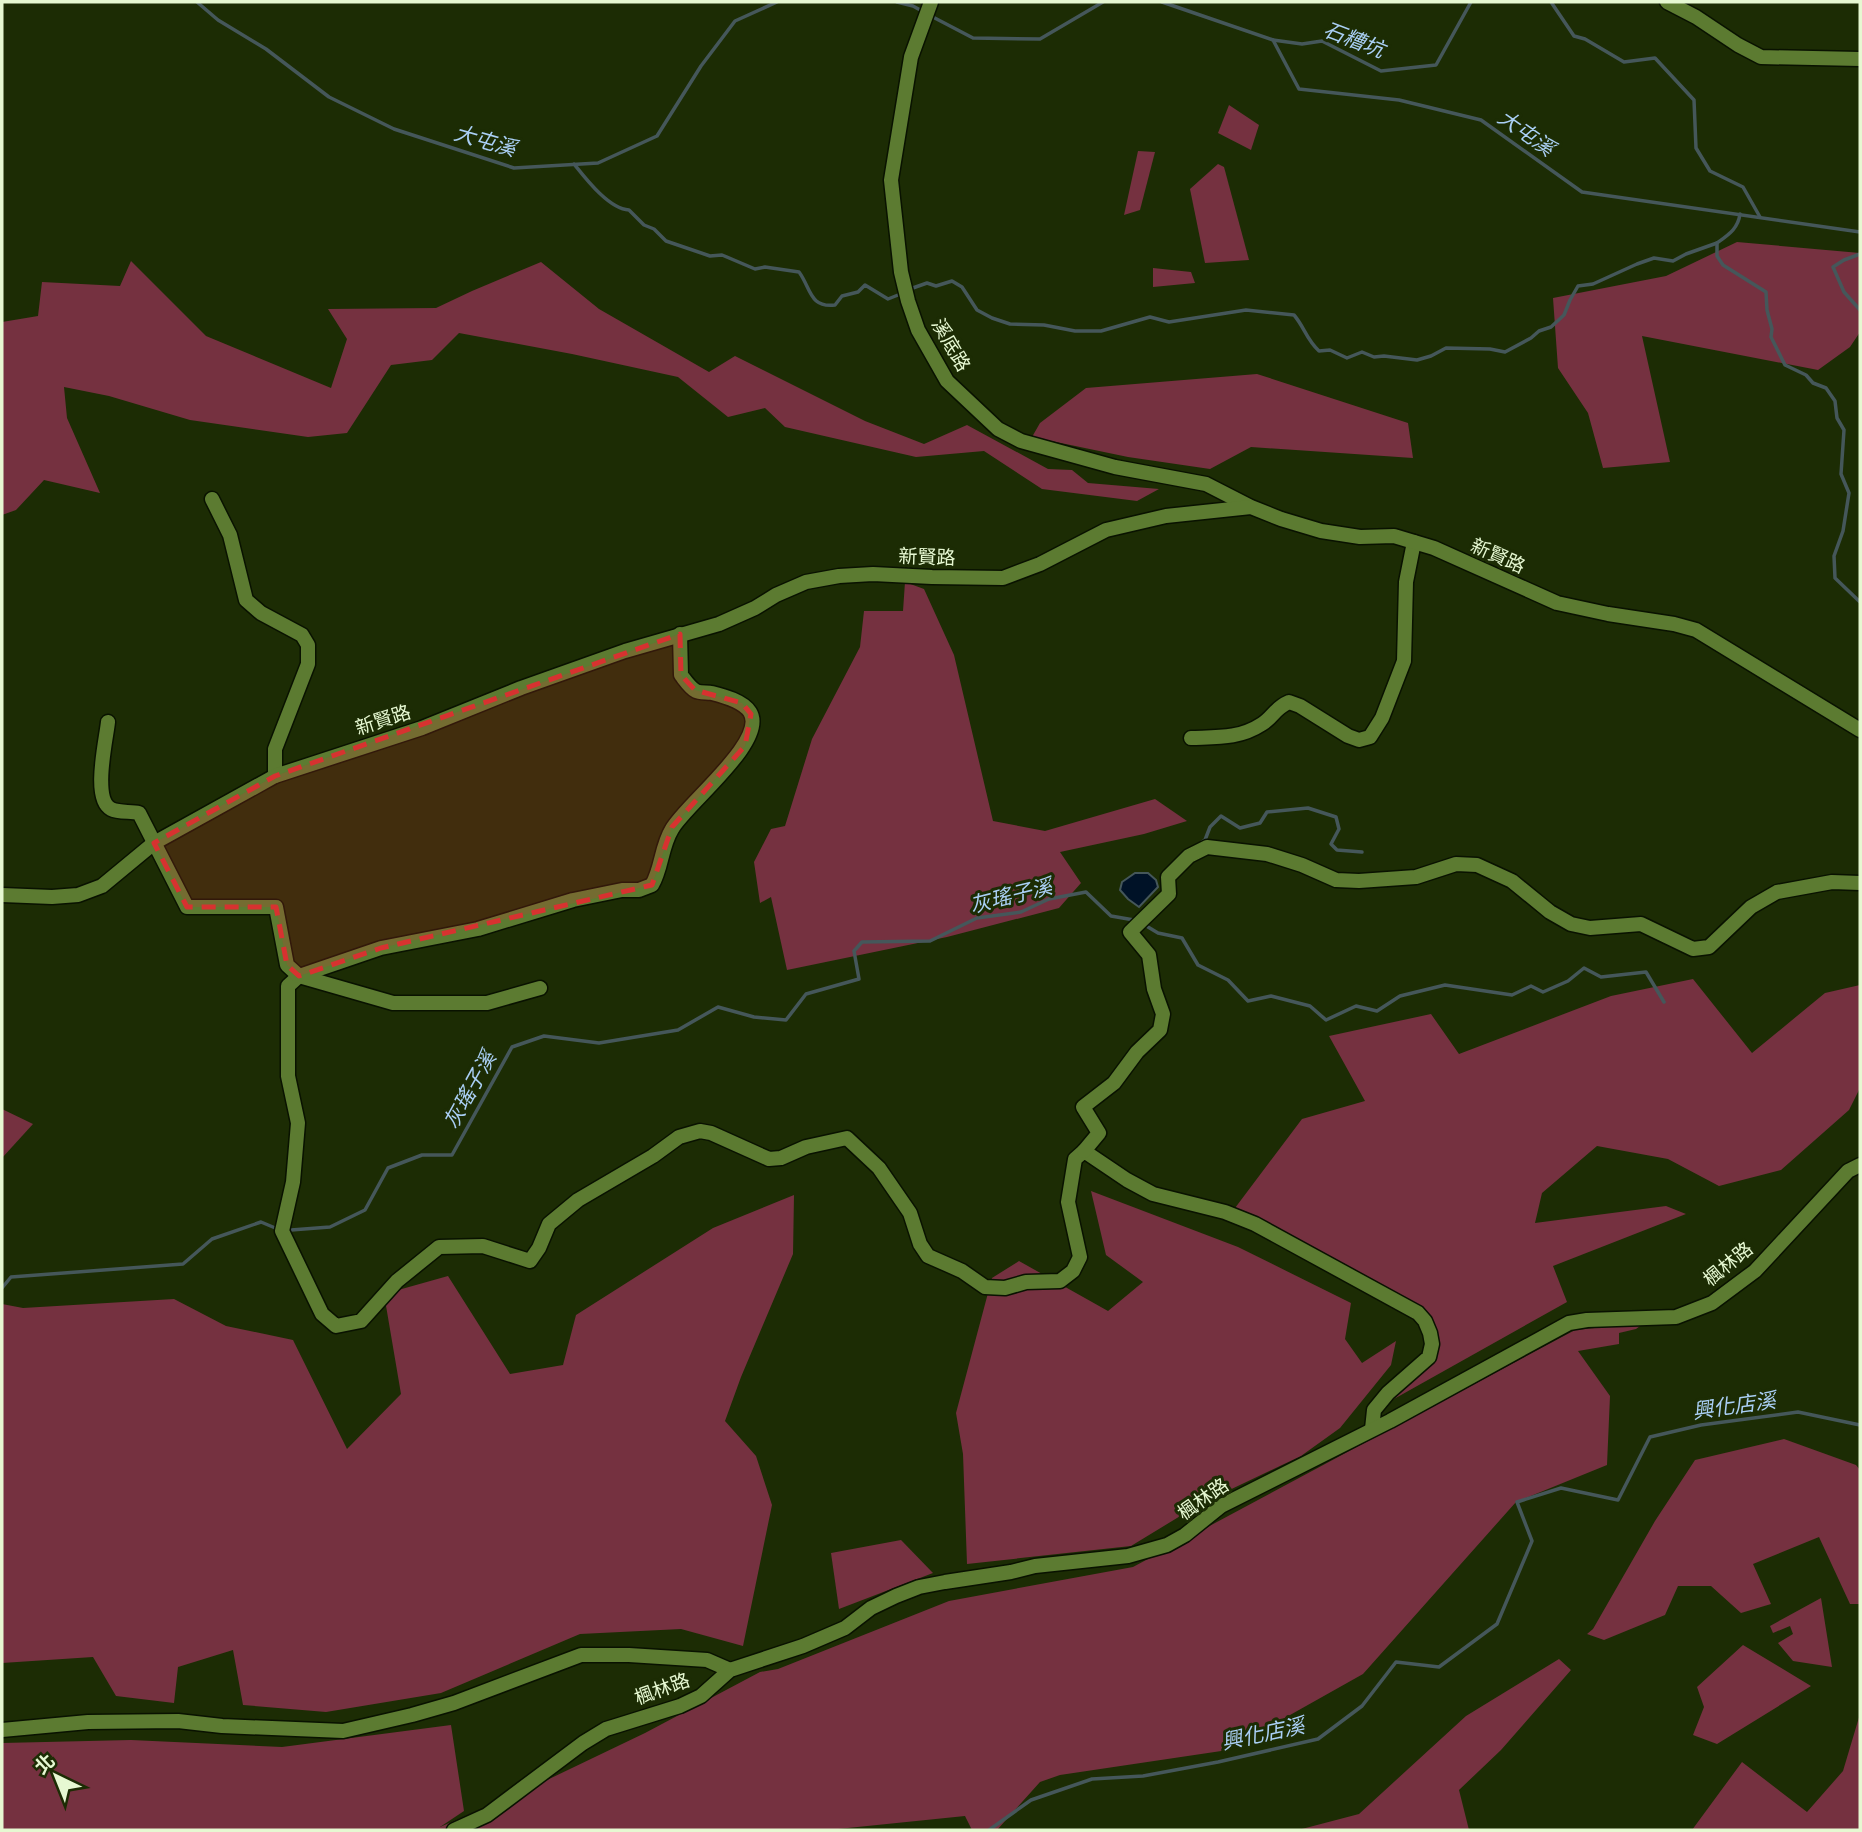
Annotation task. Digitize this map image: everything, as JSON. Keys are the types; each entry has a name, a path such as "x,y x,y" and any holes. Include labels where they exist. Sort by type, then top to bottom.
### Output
{"street":[{"path":"1668,2 1761,57 1860,59"},
{"name":"溪底路","path":"931,3 911,57 891,180 905,292 918,330 947,381 998,429 1021,441 1115,467 1206,484 1251,507"},
{"path":"212,499 230,535 246,600 261,613 302,635 308,645 308,664 275,748 275,776"},
{"name":"新賢路","path":"2,895 78,895 102,886 154,843 275,776 422,727 625,650 719,624 806,582 873,574 932,578 1003,578 1040,564 1106,530 1166,516 1251,507 1321,531 1360,537 1394,536 1434,548 1557,603 1696,630 1860,730"},
{"path":"1191,738 1237,736 1264,723 1279,707 1289,702 1300,705 1348,736 1359,740 1370,737 1382,718 1404,661 1406,582 1414,542"},
{"path":"680,634 681,675 695,690 741,703 751,714 752,728 745,746 672,827 663,848 657,878 652,885 639,890 622,890 573,900 478,929 381,948 299,976 288,986 289,1076 298,1123 293,1182 282,1231 322,1314 336,1326 362,1321 397,1281 439,1247 483,1246 530,1261 549,1224 579,1200 653,1156 679,1137 700,1131 711,1133 769,1159 781,1158 806,1147 847,1138 879,1168 910,1213 920,1244 928,1256 962,1272 985,1287 1005,1288 1026,1282 1060,1281 1073,1271 1080,1257 1068,1202 1075,1159 1099,1133 1083,1107 1114,1083 1137,1052 1160,1030 1163,1014 1154,989 1149,955 1130,933 1169,894 1168,877 1189,856 1207,847 1267,854 1336,880 1416,877 1456,864 1477,864 1512,881 1550,912 1571,924 1590,928 1641,924 1693,949 1709,947 1751,907 1777,892 1832,882 1860,883"},
{"path":"108,722 101,788 107,806 113,811 139,813 187,907 276,907 287,965 299,976 393,1003 487,1003 540,988"},
{"path":"1084,1151 1153,1194 1204,1206 1255,1224 1418,1313 1430,1333 1432,1344 1429,1357 1388,1393 1374,1410 1372,1429"},
{"name":"楓林路","path":"454,1830 487,1815 583,1743 606,1730 680,1706 701,1696 730,1670 845,1629 871,1608 896,1596 919,1587 1035,1566 1128,1556 1167,1545 1185,1535 1221,1506 1498,1363 1569,1323 1676,1317 1712,1303 1755,1271 1848,1171 1860,1165"},
{"path":"2,1730 88,1722 177,1721 222,1726 343,1731 454,1703 581,1655 707,1660 730,1670"}],"highlighted area":[{"path":"680,634 681,675 695,690 742,703 751,714 745,746 672,827 652,885 381,948 299,976 287,965 276,907 187,907 154,843 275,776"}],"shaded area":[{"path":"1229,105 1259,125 1251,150 1218,133"},
{"path":"1138,151 1155,152 1140,210 1124,215"},
{"path":"1218,164 1224,167 1249,260 1205,263 1190,189"},
{"path":"1737,242 1860,253 1860,332 1850,347 1818,370 1642,336 1670,462 1603,468 1588,413 1558,368 1553,298 1666,276"},
{"path":"131,261 206,336 331,388 347,339 328,309 436,308 541,262 599,309 709,372 735,356 865,421 924,444 967,425 1048,469 1072,470 1088,483 1159,489 1137,501 1042,489 984,451 916,457 785,427 765,408 728,417 678,377 459,333 432,360 391,365 347,433 308,437 190,420 109,396 64,387 67,418 100,493 44,480 16,510 2,515 2,322 38,316 42,282 120,286"},
{"path":"1153,268 1191,272 1195,283 1153,287"},
{"path":"1257,374 1408,423 1413,458 1251,447 1210,469 1128,457 1032,437 1040,423 1086,388"},
{"path":"905,582 924,589 954,655 993,821 1045,831 1155,799 1187,821 1144,834 1060,852 1081,883 1059,908 947,937 787,970 771,897 760,903 754,862 771,829 785,826 812,739 860,647 864,611 903,611"},
{"path":"1693,979 1752,1053 1825,993 1860,985 1860,1088 1849,1110 1781,1170 1719,1186 1668,1159 1597,1146 1542,1193 1535,1223 1666,1206 1686,1214 1553,1266 1567,1302 1385,1404 1434,1338 1400,1305 1232,1212 1302,1119 1365,1101 1329,1036 1431,1014 1459,1054 1611,996"},
{"path":"2,1109 33,1124 2,1158"},
{"path":"1091,1191 1238,1247 1351,1303 1345,1339 1362,1363 1396,1341 1391,1365 1340,1428 1301,1456 1200,1504 1131,1546 967,1564 963,1454 956,1413 992,1278 1019,1261 1108,1311 1143,1282 1106,1255"},
{"path":"794,1195 793,1254 725,1421 756,1456 772,1505 743,1646 681,1629 580,1634 441,1693 326,1712 243,1705 233,1650 178,1667 174,1703 116,1696 93,1657 2,1663 2,1304 23,1308 174,1299 226,1326 293,1340 347,1449 401,1394 384,1294 448,1276 510,1374 563,1365 576,1315 713,1228"},
{"path":"1644,1323 1636,1329 1619,1333 1619,1344 1578,1351 1610,1396 1607,1465 1516,1502 1363,1674 1228,1750 1060,1775 1040,1782 997,1830 972,1830 965,1816 836,1830 2,1830 2,1743 131,1740 282,1747 451,1725 464,1811 440,1827 645,1733 760,1672 778,1669 949,1601 1133,1567 1575,1330"},
{"path":"1784,1439 1856,1465 1860,1470 1860,1604 1850,1604 1819,1537 1753,1564 1771,1604 1741,1613 1711,1586 1678,1586 1665,1615 1604,1640 1587,1634 1593,1629 1655,1521 1695,1460"},
{"path":"901,1540 933,1573 839,1609 831,1553"},
{"path":"1821,1598 1832,1667 1793,1661 1778,1643 1793,1634 1790,1626 1773,1633 1770,1626"},
{"path":"1743,1645 1811,1686 1717,1744 1693,1735 1704,1707 1697,1687"},
{"path":"1559,1659 1571,1670 1501,1750 1459,1790 1469,1830 1298,1830 1359,1814 1466,1716"},
{"path":"1860,1714 1860,1830 1692,1830 1742,1762 1807,1812 1843,1771"}],"water":[{"path":"1135,873 1148,873 1156,880 1158,887 1139,907 1120,890 1122,882"}],"waterway":[{"name":"大屯溪","path":"197,2 218,20 266,49 329,97 394,129 514,168 598,163 657,136 701,66 735,21 777,2"},
{"name":"大屯溪","path":"897,2 922,11"},
{"name":"大屯溪","path":"929,15 973,38 1040,39 1103,2"},
{"name":"大屯溪","path":"1162,2 1273,40 1299,89 1399,100 1481,120 1582,192 1860,232"},
{"name":"石糟坑","path":"1273,40 1302,44 1322,41 1381,71 1436,65 1471,2"},
{"path":"1551,2 1574,36 1585,39 1624,62 1655,58 1694,100 1696,148 1710,171 1743,187 1760,217"},
{"path":"574,164 606,199 629,210 666,241 710,256 722,255 755,269 765,267 799,272 812,296 820,303 835,305 842,296 858,292 865,285 888,299 903,293"},
{"path":"1740,214 1735,228 1717,243 1717,256 1723,265 1766,292 1771,337 1785,365 1826,388 1835,401 1837,418 1844,430 1841,474 1849,493 1843,531 1834,556 1835,578 1860,602"},
{"path":"910,289 927,283 936,286 952,281 962,287 977,310 992,318 1010,324 1044,325 1075,331 1101,331 1150,317 1169,322 1246,310 1294,315 1319,351 1330,350 1347,358 1362,352 1374,357 1417,360 1446,348 1505,352 1539,331 1551,327 1564,315 1578,286 1593,284 1654,258 1673,261 1717,243"},
{"path":"1860,254 1833,267 1844,292 1860,310"},
{"path":"1202,842 1210,827 1221,816 1240,828 1260,823 1267,812 1308,808 1336,817 1339,829 1331,844 1337,850 1362,852"},
{"name":"灰瑤子溪","path":"291,1230 330,1227 365,1210 388,1168 422,1155 452,1155 512,1047 544,1036 599,1043 678,1030 718,1007 754,1017 786,1020 806,994 859,979 854,951 862,942 930,941 977,918 1021,912 1049,899 1086,892 1111,916 1134,920"},
{"name":"灰瑤子溪","path":"1148,927 1158,933 1182,938 1198,965 1228,980 1248,1001 1271,996 1310,1006 1326,1020 1356,1006 1377,1011 1400,996 1445,985 1512,995 1531,986 1543,992 1568,981 1584,968 1601,977 1646,972 1664,1002"},
{"name":"灰瑤子溪","path":"2,1288 11,1277 183,1264 212,1239 261,1222 280,1230"},
{"name":"興化店溪","path":"989,1830 1031,1800 1092,1779 1143,1776 1318,1739 1362,1706 1396,1662 1439,1667 1497,1624 1532,1541 1517,1502 1561,1488 1618,1500 1650,1437 1701,1425 1798,1412 1860,1425"}]}
